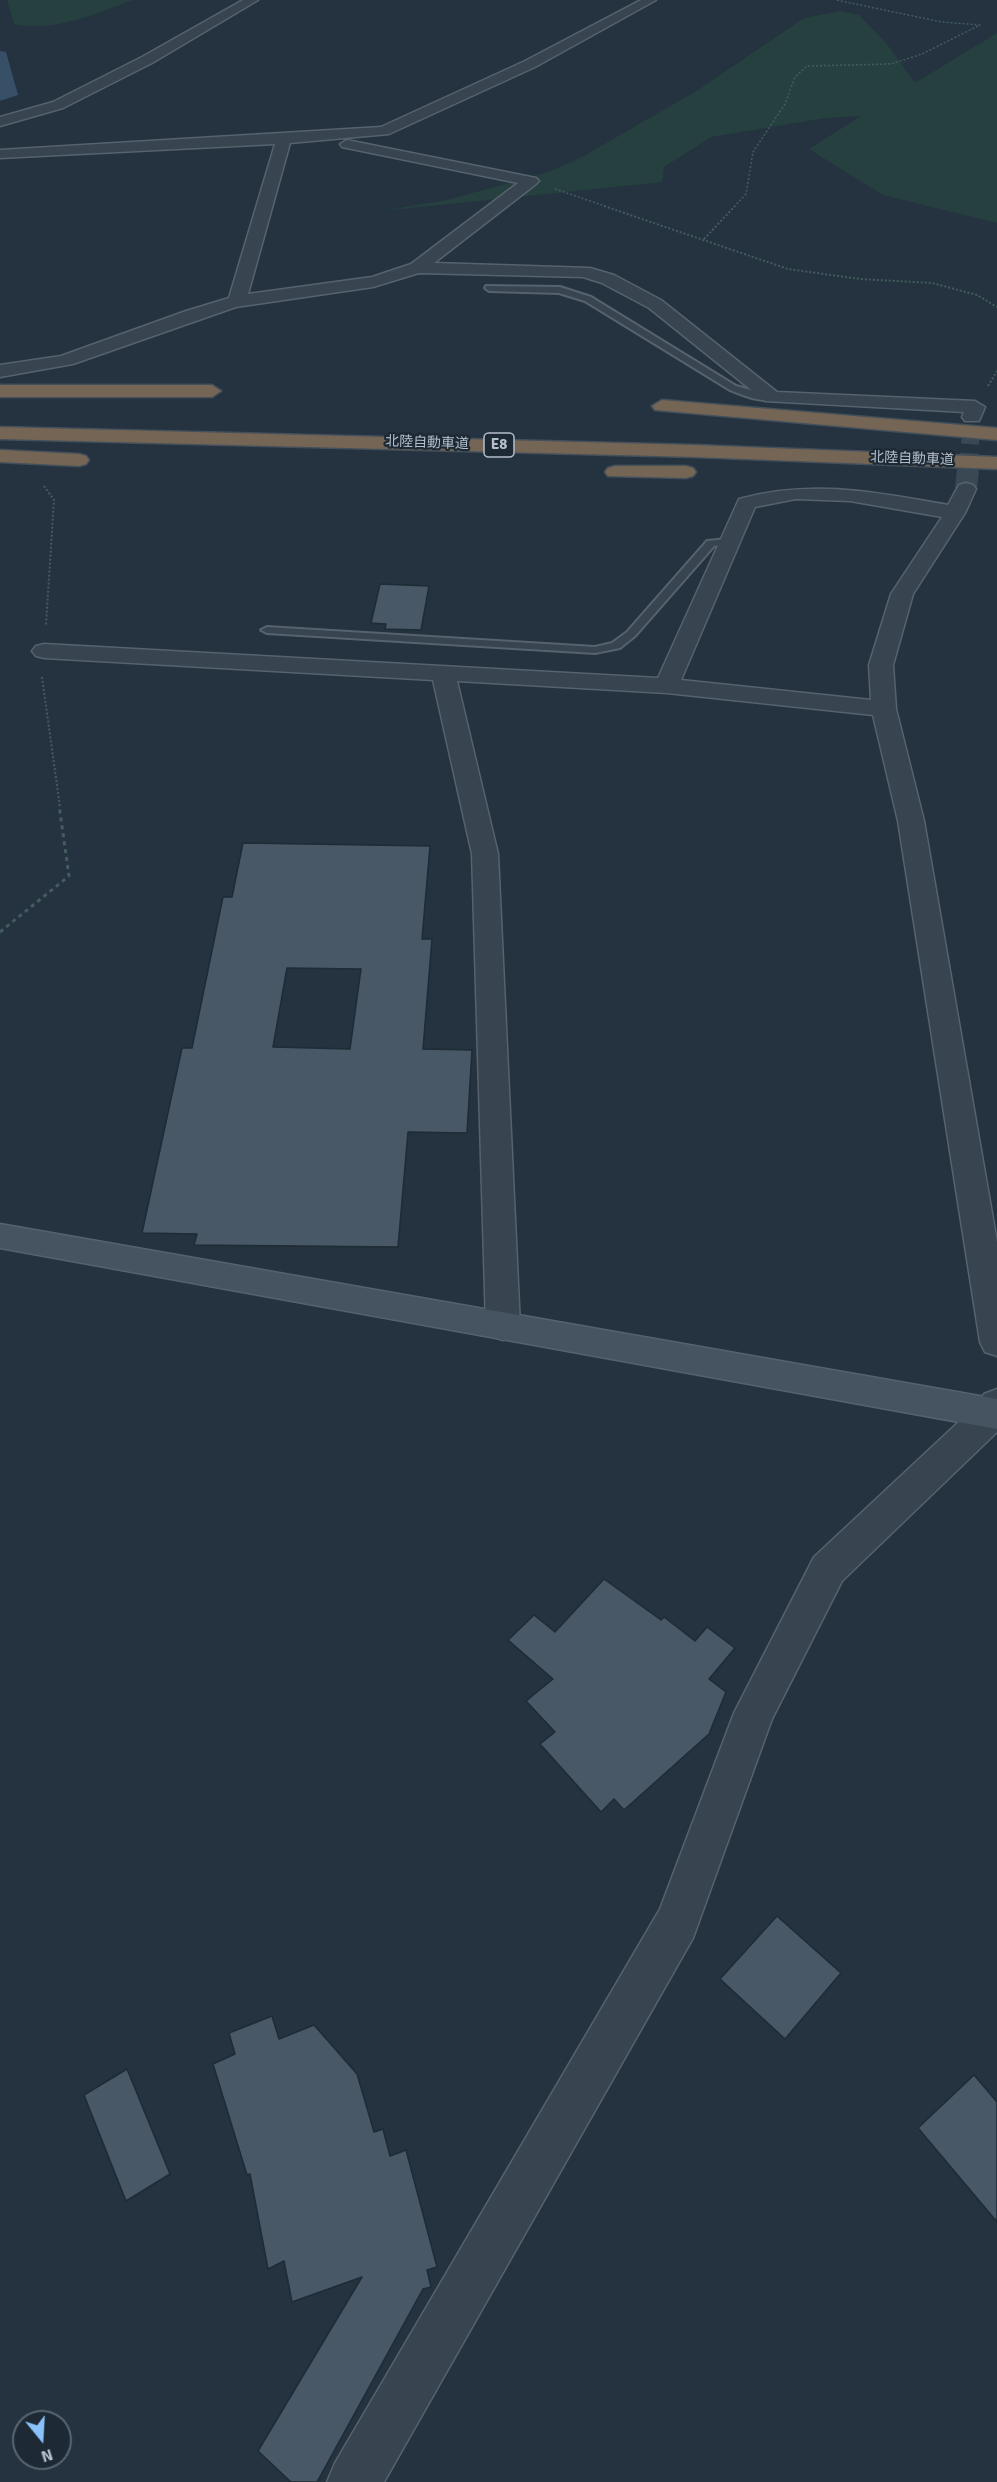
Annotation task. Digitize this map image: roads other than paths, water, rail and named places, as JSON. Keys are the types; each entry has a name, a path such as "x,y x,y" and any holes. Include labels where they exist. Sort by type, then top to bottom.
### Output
{"highway":[{"path":"0,391 212,391"},
{"path":"662,406 997,434"},
{"path":"0,415 290,421"},
{"name":"北陸自動車道","path":"393,424 997,444"},
{"name":"北陸自動車道","path":"0,433 684,450 997,463"},
{"path":"0,456 79,460"},
{"path":"615,472 997,472"}],"street":[{"path":"0,122 58,105 147,60 252,0"},
{"path":"0,154 284,139 384,131 530,64 650,0"},
{"path":"0,371 67,360 195,312 237,301 364,285 385,280 417,268 531,181 316,137"},
{"path":"237,301 284,139"},
{"path":"417,268 584,272 608,279 655,304 772,397 975,407 972,417"},
{"path":"667,686 746,503 766,496 798,493 961,501 902,594 881,664 884,709 911,821 997,1342"},
{"path":"44,651 667,686 884,709"},
{"path":"443,674 485,854 503,1326"},
{"path":"0,1236 503,1326 996,1410"},
{"path":"354,2482 678,1922 754,1713 828,1569 996,1410"}],"lane":[{"path":"489,288 560,290 588,299 733,388 750,395 772,397"},
{"path":"267,630 595,650 616,646 631,634 711,543 728,542"}],"water":[{"path":"0,51 6,52 18,95 0,101"}],"tunnel":[{"path":"968,471 972,417"},
{"path":"966,489 968,469"}]}
